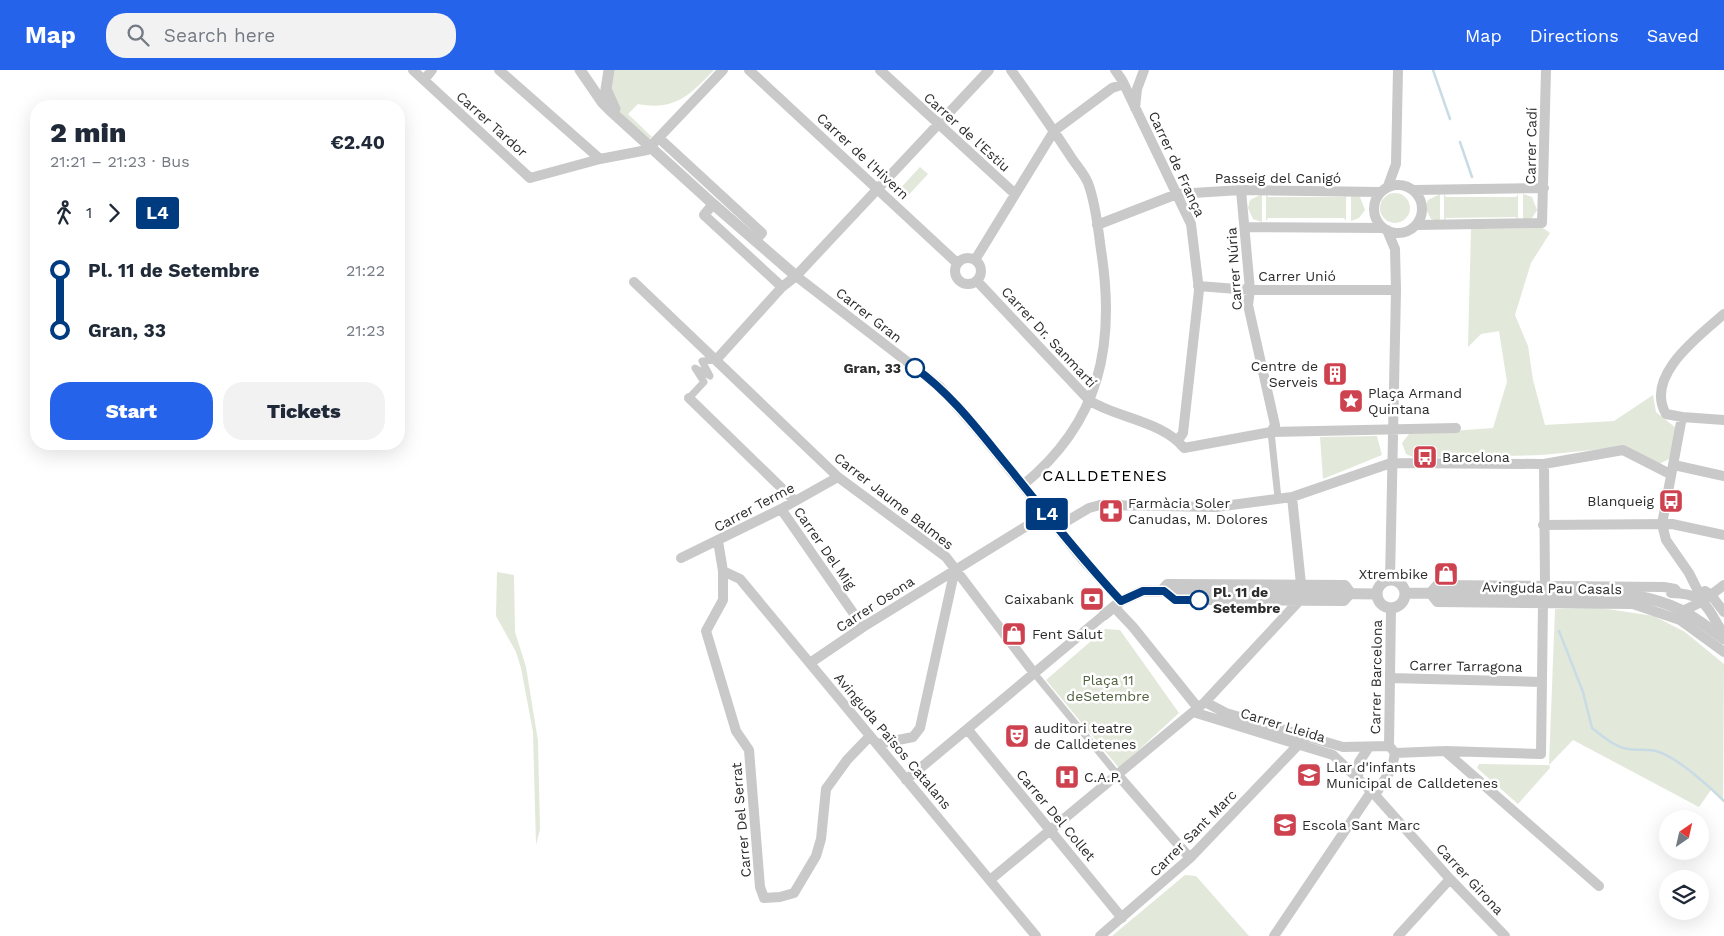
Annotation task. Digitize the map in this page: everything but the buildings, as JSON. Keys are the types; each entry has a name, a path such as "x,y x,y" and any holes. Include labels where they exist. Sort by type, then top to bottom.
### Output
{"street":[{"name":"Carrer Tardor","path":"413,70 530,178 600,159"},
{"path":"424,80 432,70"},
{"path":"500,70 600,159 647,150 656,143 723,70"},
{"path":"580,70 602,102 621,120 656,143 762,233 756,241"},
{"path":"609,70 606,89 621,120"},
{"name":"Carrer de l'Hivern","path":"750,70 958,263"},
{"name":"Carrer de l'Estiu","path":"880,70 1014,193"},
{"path":"795,501 689,398 701,382 695,368 710,376 702,361 716,360 782,287 796,276 989,70"},
{"path":"1011,70 1054,131 1087,183 1097,225 1106,281 1107,307 1097,380 1090,401 1063,448 1043,469 1023,485"},
{"name":"Carrer de França","path":"1115,70 1123,78 1135,109 1191,224 1198,286 1181,444"},
{"path":"1135,109 1137,89 1144,70"},
{"path":"1395,249 1385,229 1377,221 1374,207 1396,164 1398,70"},
{"name":"Carrer Cadí","path":"1416,225 1542,223 1546,70"},
{"path":"975,260 1014,193 1054,131 1123,78"},
{"path":"656,143 713,204 796,276"},
{"path":"1245,227 1385,229 1402,232 1416,225 1420,219 1422,204 1396,164"},
{"name":"Passeig del Canigó","path":"1097,225 1177,194 1242,190 1544,188"},
{"name":"Carrer Núria","path":"1242,190 1250,290 1248,305 1275,426 1271,432"},
{"path":"713,204 704,215 782,287"},
{"path":"1390,580 1396,290 1395,249 1402,232"},
{"path":"968,258 975,260 979,263 981,272 977,281 969,284 961,282 956,275 958,263 968,258"},
{"name":"Carrer Gran","path":"796,276 940,387 1057,527 1117,604 1132,627 1199,707"},
{"name":"Carrer Dr. Sanmartí","path":"977,281 1090,401 1102,408 1168,433 1181,444"},
{"name":"Carrer Jaume Balmes","path":"634,282 838,477 946,557 1034,673"},
{"name":"Carrer Unió","path":"1198,286 1250,290 1396,290"},
{"path":"1724,314 1682,350 1662,386 1660,404 1666,414 1682,418 1724,420"},
{"path":"1682,418 1662,524 1666,540 1696,586 1724,612"},
{"path":"1181,444 1271,432 1456,428"},
{"path":"1271,432 1278,498"},
{"path":"1057,527 1089,508 1100,505 1216,507 1292,497 1391,463 1544,464 1624,450 1672,470 1724,476"},
{"path":"1544,464 1544,584"},
{"name":"Carrer Terme","path":"681,558 781,509 838,477"},
{"path":"1292,497 1301,584"},
{"name":"Carrer Del Mig","path":"781,509 863,627"},
{"name":"Carrer Osona","path":"810,663 863,627 1046,514"},
{"path":"1543,525 1672,524 1724,535"},
{"name":"Carrer Del Serrat","path":"718,541 723,570 723,600 706,631 736,731 749,750 760,887 764,898 780,897 794,892 818,848 826,789 851,755 870,736"},
{"path":"878,744 913,736 920,728 955,569"},
{"name":"Avinguda Països Catalans","path":"723,570 740,579 1036,936"},
{"path":"1390,580 1398,581 1403,586 1405,594 1398,606 1391,608 1384,606 1379,601 1377,594 1378,587 1383,582 1390,580"},
{"path":"1162,591 1167,584 1301,584 1344,585 1352,593"},
{"name":"Avinguda Pau Casals","path":"1430,593 1437,585 1544,584 1664,587 1675,589 1682,593"},
{"path":"1696,586 1682,593 1685,610 1707,598 1724,585"},
{"path":"906,780 1117,604 1143,591 1377,594"},
{"path":"1162,591 1175,600 1344,601 1352,593"},
{"name":"Avinguda Pau Casals","path":"1430,593 1437,602 1633,604 1680,620 1724,652"},
{"name":"Avinguda Pau Casals","path":"1405,594 1632,595 1682,593 1707,598 1724,635"},
{"name":"Avinguda Pau Casals","path":"1632,595 1662,600 1685,610 1724,639"},
{"path":"990,880 1199,707 1299,601"},
{"path":"1542,682 1543,602"},
{"name":"Carrer Barcelona","path":"1391,608 1392,749"},
{"path":"1034,673 1117,774 1190,858"},
{"name":"Carrer Tarragona","path":"1390,678 1542,682"},
{"name":"Carrer Lleida","path":"1199,707 1343,747 1542,754 1542,682"},
{"name":"Carrer Lleida","path":"1199,707 1334,755 1373,794"},
{"name":"Carrer Del Collet","path":"968,730 1122,918"},
{"name":"Carrer Sant Marc","path":"1100,936 1190,858 1299,744"},
{"path":"1358,778 1359,762 1369,747"},
{"path":"1274,936 1392,768 1392,749"},
{"path":"1445,751 1599,886"},
{"name":"Carrer Girona","path":"1373,794 1505,936"},
{"path":"1398,936 1450,879"}],"green space":[{"path":"613,70 714,70 697,87 681,99 662,105 638,104 628,114 652,137 649,139 625,118 615,104 610,88"},
{"path":"920,167 928,174 903,201 895,194"},
{"path":"1395,193 1406,197 1410,208 1406,219 1395,223 1384,219 1380,208 1384,197"},
{"path":"1262,194 1262,222 1253,219 1248,208 1250,200"},
{"path":"1266,194 1268,197 1344,197 1346,194 1346,221 1344,218 1268,218 1266,221"},
{"path":"1351,194 1360,197 1365,210 1359,218 1351,221"},
{"path":"1440,194 1440,222 1431,219 1425,208 1428,200"},
{"path":"1444,194 1446,197 1516,197 1518,194 1518,221 1516,217 1446,218 1444,221"},
{"path":"1523,194 1532,197 1537,210 1532,218 1523,221"},
{"path":"1543,228 1550,233 1531,263 1515,315 1528,346 1533,380 1545,425 1614,421 1653,395 1656,412 1676,428 1669,459 1659,464 1623,447 1542,455 1415,458 1406,454 1402,443 1409,434 1493,428 1507,382 1499,331 1481,334 1468,347 1471,229"},
{"path":"1377,436 1382,455 1323,479 1320,437"},
{"path":"497,572 514,575 515,632 526,667 538,741 540,829 536,845 533,732 521,668 516,652 496,616"},
{"path":"1601,608 1654,616 1685,632 1724,664 1723,800 1711,790 1699,807 1573,740 1549,765 1555,609"},
{"name":"Plaça 11 deSetembre","path":"1105,629 1120,630 1179,713 1119,768 1046,680"},
{"path":"1479,764 1549,765 1550,768 1518,804 1477,768"},
{"path":"1185,875 1196,876 1249,936 1112,936"}],"waterway":[{"path":"1433,70 1450,119"},
{"path":"1460,142 1472,177"},
{"path":"1559,631 1583,692 1592,728 1609,741 1623,748 1651,750 1667,756 1693,774 1724,801"}],"bus line":[{"name":"L4","path":"915,368 940,387 980,432 1083,560 1121,601 1143,591 1164,591 1175,600 1199,600"}],"place":[{"name":"Gran, 33","path":"915,368"},
{"name":"Centre de Serveis","path":"1335,374"},
{"name":"Plaça Armand Quintana","path":"1351,401"},
{"name":"Barcelona","path":"1425,457"},
{"name":"Blanqueig","path":"1671,501"},
{"name":"Farmàcia Soler Canudas, M. Dolores","path":"1111,511"},
{"name":"Xtrembike","path":"1446,574"},
{"name":"Caixabank","path":"1092,599"},
{"name":"Pl. 11 de Setembre","path":"1199,600"},
{"name":"Fent Salut","path":"1014,634"},
{"name":"auditori teatre de Calldetenes","path":"1017,736"},
{"name":"Llar d'infants Municipal de Calldetenes","path":"1309,775"},
{"name":"C.A.P.","path":"1067,777"},
{"name":"Escola Sant Marc","path":"1285,825"}],"district":[{"name":"CALLDETENES","path":"1105,475"}]}
